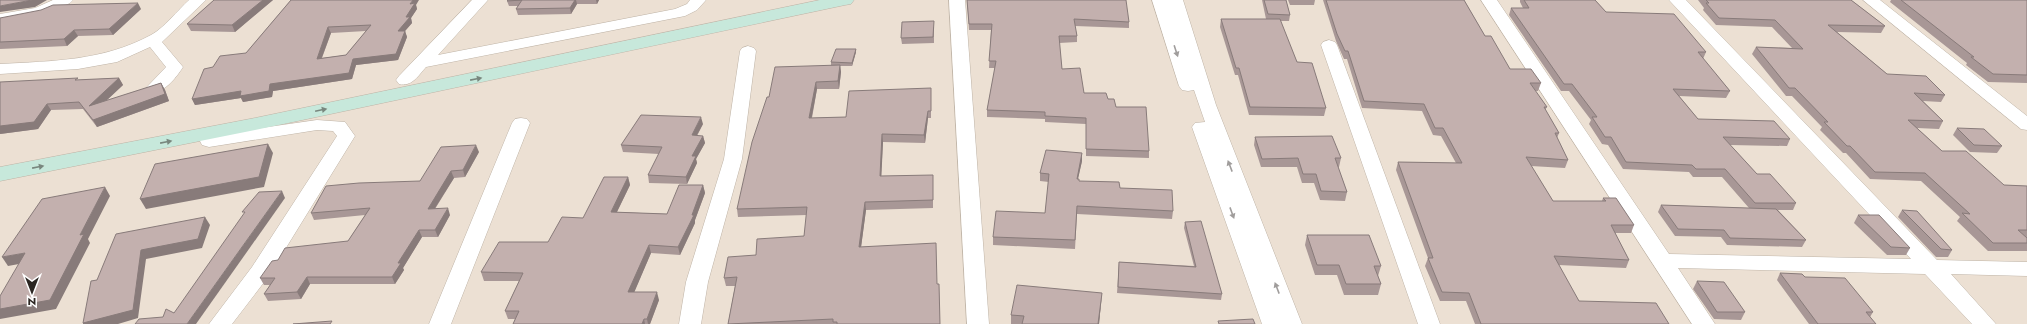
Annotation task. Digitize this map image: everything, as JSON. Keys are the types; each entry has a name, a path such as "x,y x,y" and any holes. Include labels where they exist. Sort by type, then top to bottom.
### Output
{"main road":[{"path":"0,158 405,80 795,0"},
{"path":"0,174 513,71 846,0"}],"street":[{"path":"0,19 39,12 65,0"},
{"path":"0,69 94,63 153,41 198,0"},
{"path":"405,80 480,0"},
{"path":"422,63 679,13 692,7 698,0"},
{"path":"957,0 978,324"},
{"path":"1160,0 1176,28 1291,324"},
{"path":"1175,0 1176,28 1194,106 1273,324"},
{"path":"1490,0 1704,324"},
{"path":"1677,0 1985,324"},
{"path":"1871,0 2026,123"},
{"path":"153,41 176,67 155,88"},
{"path":"1329,45 1429,324"},
{"path":"690,324 697,282 733,159 748,51"},
{"path":"440,324 521,123"},
{"path":"210,133 209,141 317,125 339,126 346,136 260,272 220,324"},
{"path":"1662,261 2027,269"}],"building":[{"path":"0,0 32,0 0,6"},
{"path":"214,0 263,0 232,25 187,24"},
{"path":"291,0 413,0 410,4 415,3 406,17 410,17 398,31 405,31 396,54 353,59 349,73 270,84 269,91 240,96 241,91 192,99 204,69 213,67 220,56 246,53","holes":["371,25 346,55 317,59 328,27"]},
{"path":"522,0 575,0 570,8 516,9"},
{"path":"967,0 1126,0 1129,22 1074,19 1077,36 1059,36 1062,69 1080,68 1084,93 1106,93 1108,99 1114,99 1116,107 1146,107 1149,151 1086,149 1086,118 1045,116 1045,112 987,110 996,61 989,61 992,24 969,24"},
{"path":"1264,0 1286,0 1290,15 1268,14"},
{"path":"1326,0 1464,0 1485,36 1491,36 1510,69 1531,69 1541,83 1530,83 1547,107 1544,107 1559,133 1555,133 1568,160 1526,157 1553,201 1606,201 1603,198 1616,198 1634,225 1611,225 1629,260 1554,256 1579,301 1656,303 1669,324 1481,324 1469,293 1442,292 1428,258 1433,258 1398,162 1462,163 1443,128 1435,128 1424,104 1364,101 1348,51 1345,51 1337,34"},
{"path":"1524,0 1595,0 1606,12 1674,14 1706,52 1698,52 1730,91 1673,89 1698,119 1774,121 1790,139 1723,137 1757,174 1770,174 1796,203 1755,203 1725,169 1696,169 1692,165 1626,162 1611,137 1605,137 1592,117 1597,117 1572,84 1564,84 1511,8 1529,8"},
{"path":"1706,0 1851,0 1885,26 1828,25 1887,74 1926,76 1945,95 1914,93 1943,121 1908,120 1942,151 1966,151 2004,185 2027,186 2027,230 2018,230 2027,238 2027,243 1993,243 1962,213 1970,214 1925,173 1875,172 1824,122 1828,122 1795,88 1789,88 1756,47 1803,49 1775,20 1719,18 1706,3 1709,3"},
{"path":"1901,0 2027,0 2027,75 1993,74 1971,57 1974,57"},
{"path":"138,3 109,29 74,30 64,39 0,42 0,18 41,10 53,5"},
{"path":"1221,19 1280,19 1297,62 1312,63 1326,108 1250,107 1239,68 1236,68"},
{"path":"934,21 933,37 901,38 902,22"},
{"path":"836,49 856,49 852,63 831,62"},
{"path":"840,65 838,81 816,82 809,118 846,117 849,91 931,88 931,111 928,111 924,135 882,134 880,176 933,175 933,200 865,202 859,247 936,243 940,324 837,324 837,322 833,322 833,319 728,324 737,277 724,278 728,257 756,255 757,239 804,236 807,207 737,209 752,142 767,97 769,97 775,67"},
{"path":"78,78 75,80 119,78 89,106 161,83 165,94 93,120 79,102 47,104 34,122 0,126 0,82"},
{"path":"641,115 701,117 692,135 703,136 692,156 696,156 686,177 648,175 662,147 621,145"},
{"path":"1957,128 1984,129 2002,146 1974,145"},
{"path":"1332,136 1341,158 1335,158 1347,192 1321,191 1316,174 1303,174 1298,158 1262,159 1255,137"},
{"path":"268,144 259,177 140,199 155,164"},
{"path":"476,145 463,170 451,171 428,209 448,208 435,230 419,230 398,263 401,263 392,277 307,277 297,292 264,294 275,278 260,278 272,261 278,260 285,248 348,241 370,208 311,213 326,186 359,183 420,181 441,147"},
{"path":"1046,150 1082,153 1077,179 1079,179 1079,181 1119,182 1120,188 1172,190 1173,211 1077,206 1075,240 993,237 996,211 1045,213 1049,174 1040,173"},
{"path":"604,177 628,177 611,212 667,214 679,185 703,185 692,215 694,215 678,247 649,245 628,292 657,292 647,319 644,319 642,324 513,324 519,311 505,311 523,273 481,272 499,242 548,242 562,217 583,218"},
{"path":"105,187 80,235 84,234 50,300 0,309 0,296 25,253 2,257 42,199"},
{"path":"282,191 187,324 135,324 139,319 163,317 166,309 174,313 245,212 242,212 259,192"},
{"path":"1661,205 1776,209 1806,240 1730,238 1724,230 1678,229"},
{"path":"1902,210 1917,211 1952,250 1941,249"},
{"path":"1858,215 1879,215 1910,248 1891,247"},
{"path":"205,217 198,239 141,250 133,310 83,323 91,281 97,280 116,234"},
{"path":"1201,221 1222,294 1118,287 1119,262 1196,267 1185,222"},
{"path":"1307,235 1369,235 1381,266 1374,266 1381,284 1346,284 1339,265 1317,265"},
{"path":"1780,273 1802,274 1805,277 1845,278 1873,312 1866,312 1876,324 1818,324"},
{"path":"1697,281 1724,282 1745,312 1717,312"},
{"path":"1017,285 1102,293 1098,324 1022,324 1024,316 1011,315"},
{"path":"1253,319 1255,324 1219,324 1218,321"},
{"path":"332,321 330,324 293,324"}]}
